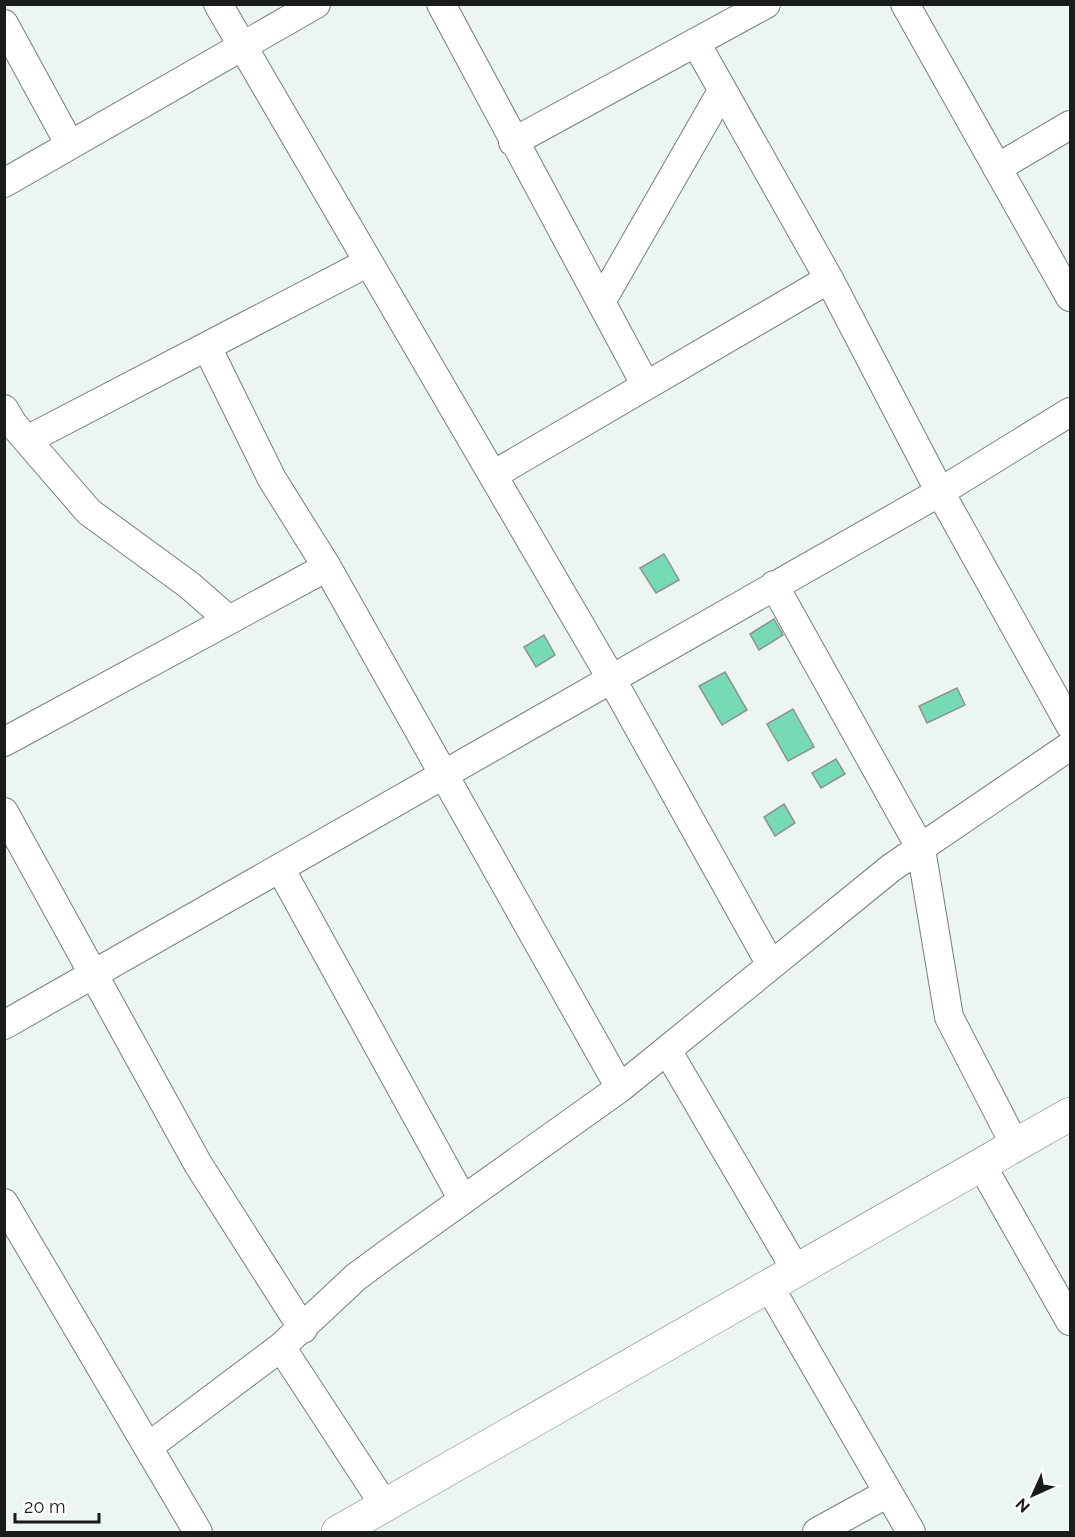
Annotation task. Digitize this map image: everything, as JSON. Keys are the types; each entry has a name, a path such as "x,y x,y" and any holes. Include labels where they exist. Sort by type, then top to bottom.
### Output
{"street":[{"path":"218,4 611,678 771,965"},
{"path":"4,183 316,4"},
{"path":"441,4 513,142 645,384"},
{"path":"513,142 766,4"},
{"path":"905,4 1071,297"},
{"path":"4,24 70,145"},
{"path":"696,43 829,279 940,492 1071,725"},
{"path":"601,302 722,91"},
{"path":"997,168 1071,125"},
{"path":"27,440 367,263"},
{"path":"493,475 645,384 829,279"},
{"path":"207,347 272,479 327,567 620,1088"},
{"path":"4,409 27,440 89,512 189,585 229,620"},
{"path":"4,1025 940,492 1071,412"},
{"path":"4,742 327,567"},
{"path":"774,585 921,849 949,1017 1015,1145"},
{"path":"148,1447 281,1347 303,1329 356,1277 620,1088 891,868 1071,746"},
{"path":"4,812 198,1164 303,1329"},
{"path":"280,868 464,1200"},
{"path":"667,1050 796,1270"},
{"path":"350,1530 385,1506 1071,1114"},
{"path":"981,1164 1071,1321"},
{"path":"4,1203 198,1533"},
{"path":"769,1286 910,1533"},
{"path":"281,1347 385,1506"},
{"path":"818,1533 888,1493"}],"building":[{"path":"664,554 679,580 656,593 640,568"},
{"path":"774,619 783,635 759,650 750,634"},
{"path":"544,635 555,655 536,667 524,647"},
{"path":"725,672 747,710 722,725 699,686"},
{"path":"957,688 965,705 927,723 919,706"},
{"path":"793,709 814,747 788,761 767,724"},
{"path":"836,759 845,774 821,788 812,773"},
{"path":"784,804 795,823 775,836 764,817"}]}
